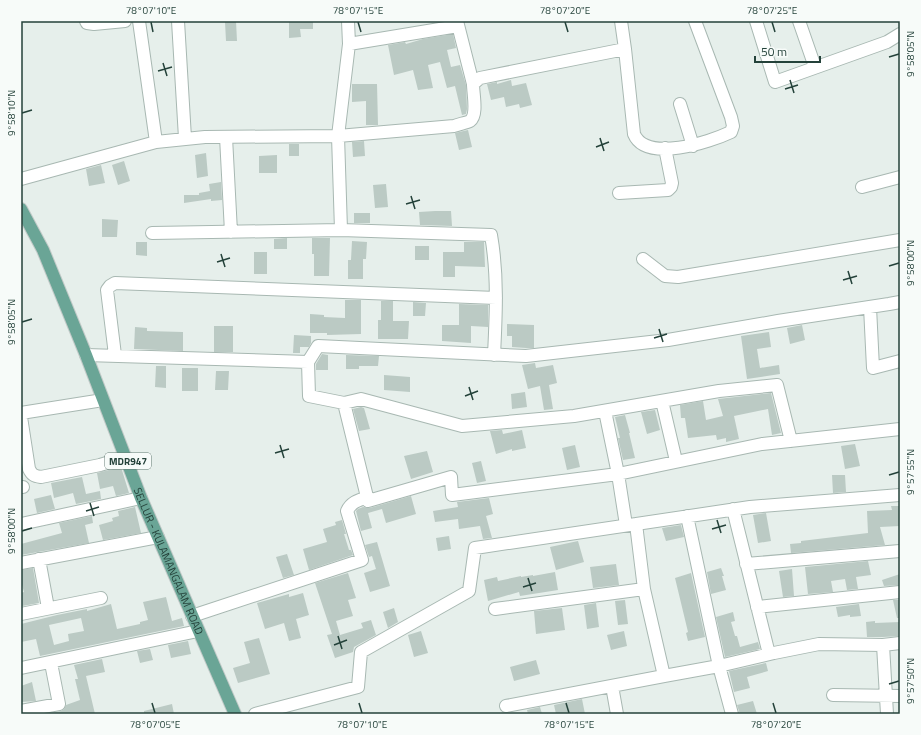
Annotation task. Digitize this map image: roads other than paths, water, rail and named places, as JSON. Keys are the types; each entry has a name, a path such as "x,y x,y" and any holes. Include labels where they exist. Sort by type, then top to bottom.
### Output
{"main road":[{"name":"SELLUR - KULAMANGALAM ROAD","path":"21,209 43,250 86,355 102,400 126,457 141,498 235,714"}],"street":[{"path":"86,21 87,23 94,24 125,21"},
{"path":"139,21 156,142"},
{"path":"178,21 185,138"},
{"path":"341,230 338,136 349,44 348,21"},
{"path":"621,21 636,141 645,146 665,148 693,146 716,140 731,132 731,117 695,21"},
{"path":"756,21 775,82 887,42 900,34"},
{"path":"799,21 815,67"},
{"path":"21,179 156,142 185,138 338,136 454,126 469,121 473,118 475,111 473,84 458,23 349,44"},
{"path":"473,84 480,78 624,49"},
{"path":"680,104 693,146"},
{"path":"226,137 231,232"},
{"path":"619,193 668,190 672,183 665,148"},
{"path":"862,187 900,177"},
{"path":"152,233 341,230 491,235 494,248 496,298 494,354"},
{"path":"643,259 665,276 678,277 900,240"},
{"path":"115,356 107,290 115,283 496,298"},
{"path":"791,441 777,385 719,391 574,416 462,426 361,399 344,403 309,396 308,362 318,346 526,356 668,340 900,302"},
{"path":"870,307 873,368 900,361"},
{"path":"86,355 308,362"},
{"path":"21,413 102,400"},
{"path":"662,401 676,461"},
{"path":"344,403 368,501 451,477 452,495 618,474 762,444 900,429"},
{"path":"605,411 664,676"},
{"path":"21,417 29,469 35,476 41,477 93,466 126,457"},
{"path":"255,714 358,688 361,652 469,591 475,548 733,509 900,495"},
{"path":"192,616 362,560 348,511 349,506 357,500 368,497"},
{"path":"21,524 141,498"},
{"path":"733,509 769,654"},
{"path":"687,516 719,666 732,714"},
{"path":"21,563 158,537"},
{"path":"746,564 900,551"},
{"path":"39,559 48,608"},
{"path":"495,609 644,589"},
{"path":"757,607 900,592"},
{"path":"21,614 101,598"},
{"path":"21,668 198,631"},
{"path":"506,706 719,666 819,644 883,645 900,643"},
{"path":"883,645 887,714"},
{"path":"21,711 59,704 51,662"},
{"path":"612,686 617,714"},
{"path":"833,695 900,696"}]}
